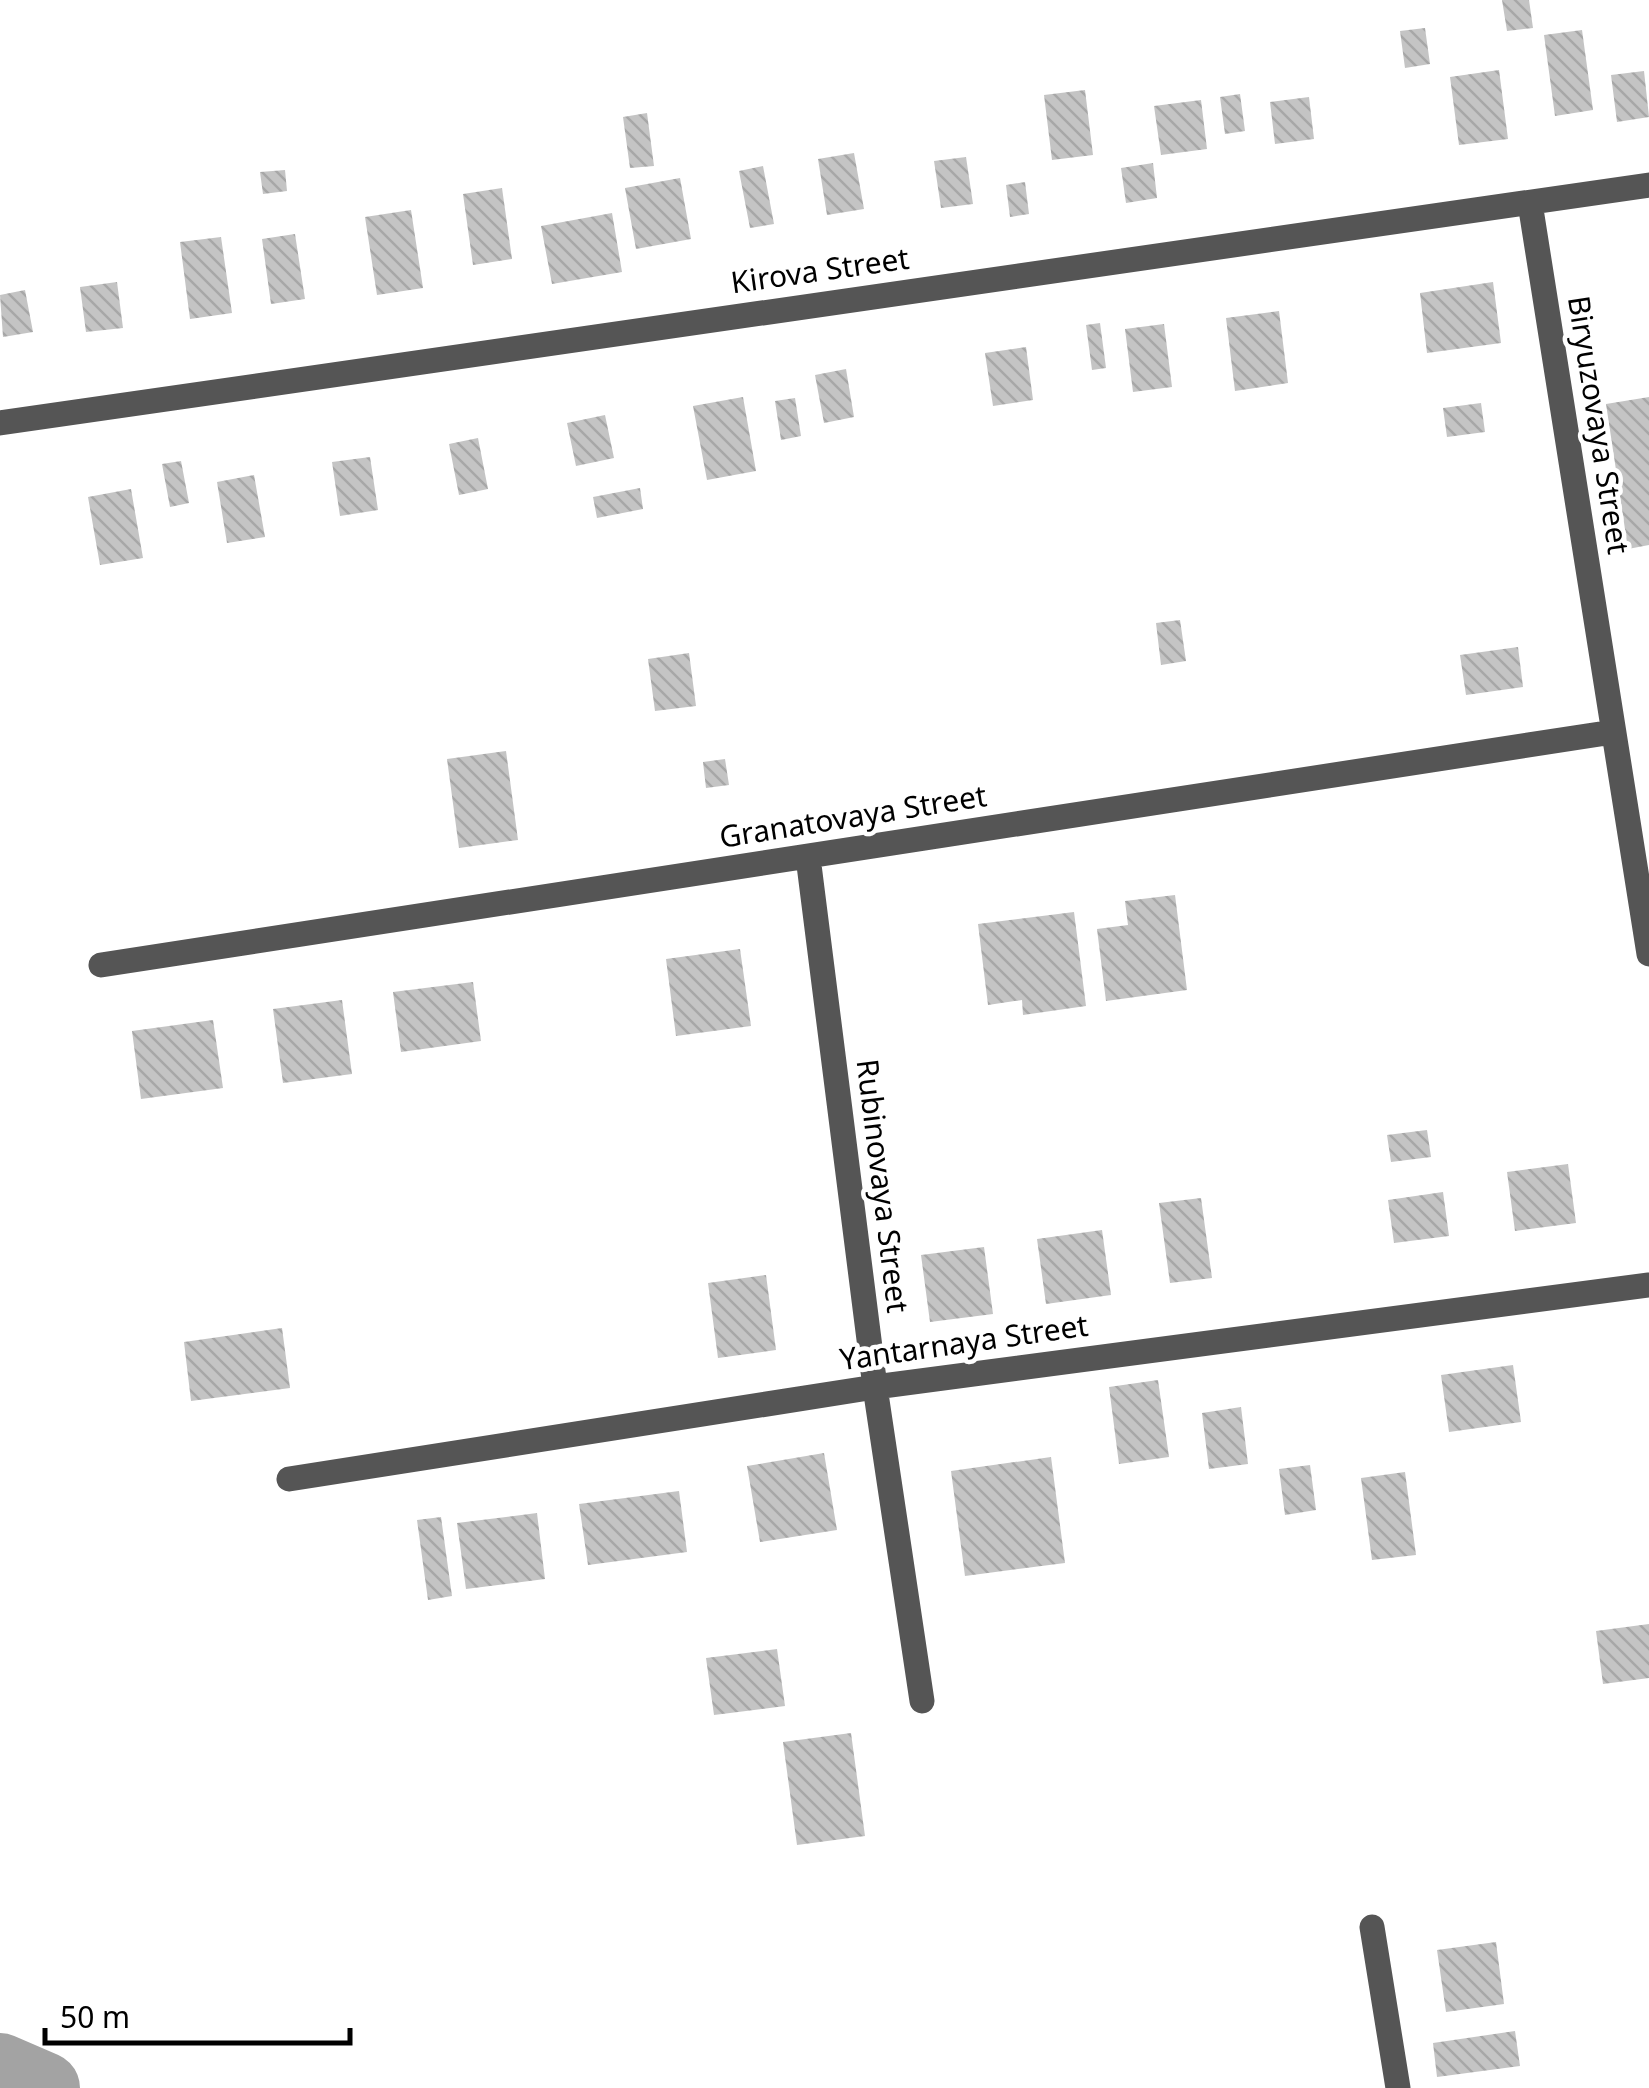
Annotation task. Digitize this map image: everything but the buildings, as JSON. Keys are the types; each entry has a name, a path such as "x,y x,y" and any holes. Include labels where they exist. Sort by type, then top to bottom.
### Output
{"street":[{"name":"Kirova Street","path":"0,423 1649,185"},
{"name":"Biryuzovaya Street","path":"1530,202 1649,954"},
{"name":"Granatovaya Street","path":"101,965 1614,732"},
{"name":"Rubinovaya Street","path":"808,857 874,1387 922,1701"},
{"name":"Yantarnaya Street","path":"290,1479 874,1387 1649,1286"},
{"path":"1372,1927 1398,2088"}],"waterway":[{"path":"0,2069 44,2088"}]}
